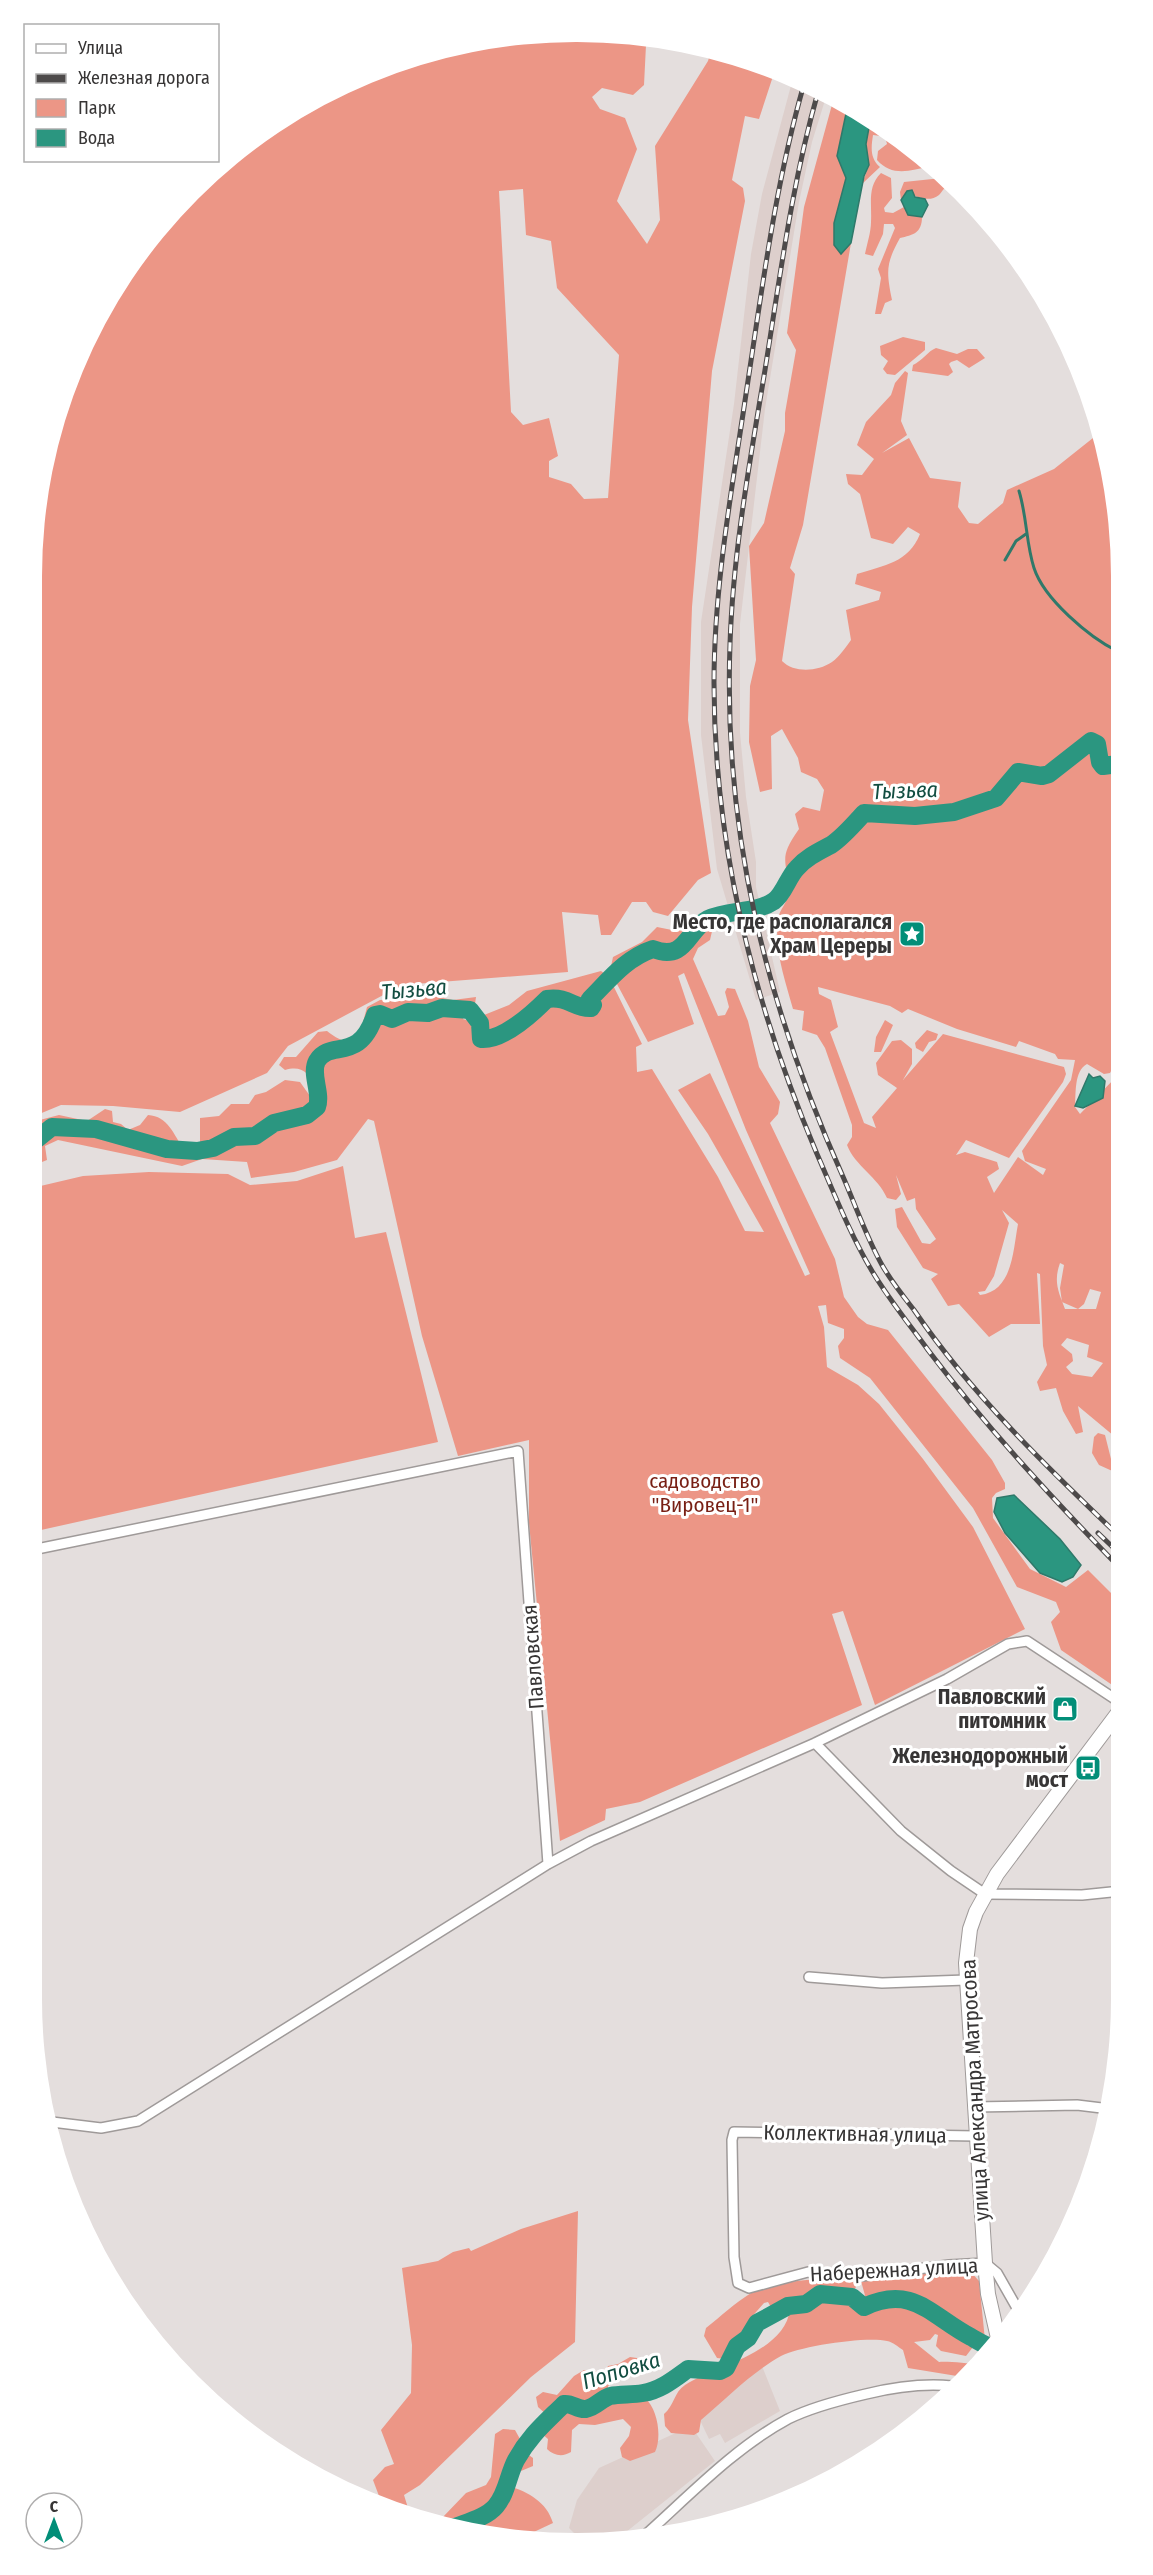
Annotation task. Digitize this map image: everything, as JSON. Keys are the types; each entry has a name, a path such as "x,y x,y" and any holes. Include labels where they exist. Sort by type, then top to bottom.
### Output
{"main road":[{"name":"улица Александра Матросова","path":"996,2330 985,2263 974,2107 966,1980 970,1929 985,1894 1111,1723"}],"street":[{"name":"Павловская","path":"42,1548 518,1451 548,1864"},
{"path":"57,2123 101,2128 138,2121 548,1864 607,1834 815,1743 1019,1641 1028,1641 1040,1652 1111,1697"},
{"path":"815,1743 901,1831 951,1871 985,1894 1082,1895 1111,1892"},
{"path":"809,1977 882,1983 966,1980"},
{"path":"974,2107 1077,2105 1100,2108"},
{"name":"Коллективная улица","path":"749,2288 738,2283 734,2257 732,2140 734,2132 976,2136"},
{"name":"Набережная улица","path":"749,2288 808,2272 862,2276 985,2263 997,2273 1015,2304"},
{"path":"655,2527 750,2444 789,2419 836,2400 897,2386 944,2385"}],"shaded area":[{"path":"791,87 824,103 812,142 799,202 765,409 740,624 740,733 746,797 756,862 756,887 780,992 756,1000 717,869 701,735 701,622 734,404 751,254 762,194"},
{"path":"762,2366 780,2411 725,2443 720,2434 709,2439 699,2418"},
{"path":"691,2426 715,2461 629,2530 574,2533 569,2528 577,2500 599,2468"}],"green space":[{"path":"576,42 646,47 644,85 633,95 602,88 592,97 600,109 625,118 637,149 617,201 647,244 660,220 655,146 709,59 772,79 759,119 745,116 732,180 743,188 745,201 712,371 692,607 688,720 711,873 698,880 668,916 653,912 646,902 632,902 611,935 601,935 598,915 562,912 568,972 402,985 288,1046 267,1073 180,1112 113,1106 61,1105 42,1113 43,542 52,472 70,405 97,340 114,309 152,251 199,199 251,152 309,114 340,97 405,70 472,52 542,43","holes":["523,189 526,235 551,241 557,288 619,355 608,498 584,499 571,484 549,477 549,461 558,456 549,418 523,425 511,412 499,191"]},
{"path":"831,107 846,115 837,156 846,178 834,223 841,253 851,243 803,525 790,568 795,574 782,661 793,668 806,670 820,668 835,660 851,640 846,610 879,600 881,592 855,584 857,574 894,562 902,557 915,544 920,534 908,527 893,544 871,538 860,494 848,484 846,474 862,475 874,459 857,445 866,422 891,395 895,383 905,371 908,373 901,421 907,435 882,453 909,438 930,478 961,482 958,507 969,523 978,524 1003,503 1007,490 1054,469 1093,438 1106,507 1111,576 1111,1071 1104,1074 1087,1064 1083,1067 1076,1083 1075,1107 1080,1114 1111,1082 1111,1434 1078,1406 1083,1432 1076,1434 1063,1411 1056,1388 1040,1391 1037,1382 1047,1365 1043,1346 1040,1274 1037,1273 1040,1324 1011,1324 989,1337 959,1304 948,1306 931,1279 938,1274 923,1268 897,1227 895,1209 902,1207 922,1243 930,1244 936,1239 916,1209 915,1198 907,1201 896,1175 901,1194 896,1200 887,1198 851,1152 847,1145 852,1137 852,1125 825,1048 817,1035 802,1030 804,1011 793,1009 779,953 777,931 779,916 788,894 785,861 788,848 799,829 795,814 803,807 820,811 824,790 817,779 801,772 798,758 782,729 771,736 772,789 760,792 749,742 750,686 756,660 749,546 764,523 785,431 785,413 796,350 787,333 804,207","holes":["818,987 890,1006 902,1013 908,1009 957,1029 1016,1047 1019,1041 1055,1054 1058,1059 1075,1060 1071,1080 1022,1151 1025,1161 1046,1169 1043,1175 1018,1157 994,1193 987,1177 999,1169 997,1162 965,1152 956,1155 966,1140 1009,1158 1063,1082 1066,1074 1064,1067 943,1034 903,1080 912,1064 912,1049 901,1040 892,1041 876,1063 878,1075 897,1088 872,1117 876,1128 864,1123 830,1032 838,1027 831,1000 819,994","1002,1210 1018,1224 1012,1257 1005,1278 991,1292 980,1295 978,1292 985,1291 994,1276 1009,1223","1060,1263 1064,1265 1060,1288 1062,1301 1057,1282","1090,1289 1101,1292 1096,1309 1078,1309 1084,1304","1062,1302 1078,1309 1065,1309","1067,1338 1089,1345 1087,1357 1103,1363 1092,1377 1072,1374 1066,1367 1073,1361 1072,1354 1061,1345"]},
{"path":"869,129 878,136 873,135 872,152 880,167 862,184 869,165 866,144"},
{"path":"886,141 921,168 895,171 883,165 877,160 878,151 887,144"},
{"path":"881,173 891,178 892,198 884,208 885,212 893,213 904,207 908,215 922,217 922,222 913,234 900,238 895,247 888,268 892,300 885,303 881,314 875,314 881,278 878,269 895,228 893,224 884,224 883,234 873,256 865,254 871,226 872,190"},
{"path":"933,179 944,189 931,199 907,191 901,200 900,192 904,182"},
{"path":"903,337 925,342 925,350 895,375 887,374 883,369 888,361 881,355 880,346"},
{"path":"936,348 957,354 968,349 977,349 985,358 969,368 957,360 951,362 949,364 953,372 948,376 912,371 913,365"},
{"name":"садоводство \"Вировец-1\"","path":"708,914 713,927 710,940 698,948 693,959 718,1016 725,1015 729,1007 725,992 727,988 735,989 748,1021 759,1067 780,1102 778,1114 770,1123 835,1259 844,1297 858,1317 867,1324 888,1330 992,1460 1005,1483 1005,1489 996,1493 992,1498 993,1518 1030,1569 1066,1587 1088,1570 1111,1593 1111,1684 1061,1650 1051,1622 1060,1612 1056,1602 1017,1587 973,1508 870,1378 840,1358 838,1346 844,1338 844,1329 828,1323 826,1305 818,1306 824,1327 827,1367 858,1385 879,1404 923,1459 973,1527 1025,1629 875,1705 843,1611 832,1614 862,1705 640,1802 606,1809 605,1820 560,1841 529,1523 529,1440 458,1456 422,1336 374,1121 368,1119 337,1160 294,1172 251,1178 247,1162 202,1159 182,1166 58,1140 45,1146 47,1160 42,1162 42,1119 59,1115 87,1121 105,1109 112,1111 113,1122 121,1124 128,1130 140,1125 148,1115 155,1116 170,1127 184,1150 193,1151 200,1146 200,1118 219,1116 231,1104 249,1104 255,1095 266,1092 285,1080 300,1082 310,1096 317,1095 318,1085 307,1074 300,1069 285,1070 279,1065 284,1057 296,1057 318,1032 327,1031 348,1042 358,1041 366,1032 362,1026 367,1007 380,1000 395,999 412,992 453,1000 476,997 475,1004 463,1013 463,1019 469,1021 509,1005 527,991 601,971 609,977 642,1044 636,1047 637,1072 652,1069 718,1177 745,1231 764,1232 708,1134 678,1090 710,1073 805,1276 810,1274 746,1130 684,973 678,976 694,1024 648,1042 610,971 613,957 642,942 657,927 672,930"},
{"path":"885,1020 893,1025 881,1052 874,1052 876,1037"},
{"path":"927,1030 938,1034 936,1040 929,1042 923,1052 916,1048 915,1043"},
{"path":"343,1166 355,1238 386,1232 438,1442 42,1530 42,1186 83,1176 149,1172 228,1174 250,1185 297,1181"},
{"path":"1098,1433 1105,1435 1111,1459 1111,1470 1099,1465 1092,1453 1094,1437"},
{"path":"578,2211 575,2342 531,2377 420,2485 404,2495 407,2506 378,2495 373,2480 385,2467 394,2464 381,2430 411,2393 412,2345 402,2268 438,2261 453,2252 469,2248 471,2251 521,2229"},
{"path":"943,2267 970,2271 979,2281 985,2340 980,2347 973,2347 966,2356 941,2351 936,2346 938,2335 935,2334 930,2340 914,2342 939,2362 966,2363 954,2376 908,2368 903,2350 893,2343 877,2340 834,2343 790,2352 770,2362 701,2420 699,2432 694,2435 671,2433 665,2426 664,2414 681,2388 747,2356 776,2337 785,2324 790,2309 786,2305 772,2309 768,2302 764,2303 749,2320 747,2331 726,2359 717,2358 704,2336 706,2328 734,2305 761,2289 800,2280 852,2280 856,2287 849,2298 851,2303 866,2308 888,2302 891,2298 887,2293 866,2299 861,2281"},
{"path":"630,2357 637,2358 640,2365 608,2386 608,2392 629,2388 642,2395 649,2403 658,2424 655,2452 630,2461 622,2457 620,2448 629,2436 631,2427 623,2419 595,2425 579,2424 572,2430 571,2452 568,2454 556,2454 547,2449 548,2439 542,2434 542,2428 548,2422 547,2415 538,2407 536,2397 543,2392 557,2395 574,2376 584,2370 605,2372 608,2366 618,2364"},
{"path":"503,2429 515,2430 520,2439 520,2449 533,2458 533,2466 509,2476 509,2486 536,2499 546,2509 553,2523 535,2531 472,2523 444,2516 466,2493 486,2485 491,2477 495,2434"}],"water":[{"path":"846,115 869,129 866,144 869,165 864,176 851,243 841,254 834,245 834,223 846,178 837,156"},
{"path":"912,190 915,197 925,199 928,205 922,217 908,215 901,200 907,191"},
{"path":"1089,1074 1093,1078 1100,1076 1105,1081 1103,1098 1083,1108 1075,1106"},
{"path":"1014,1495 1060,1539 1081,1565 1073,1577 1062,1582 1040,1573 1005,1533 994,1512 997,1498"}],"waterway":[{"path":"1019,491 1031,559 1039,580 1069,616 1111,648"},
{"path":"1005,560 1016,541 1026,534"},
{"name":"Тызьва","path":"42,1135 52,1127 96,1129 167,1149 197,1151 213,1148 234,1137 255,1136 274,1123 307,1115 317,1107 315,1072 317,1061 329,1051 345,1048 361,1040 375,1015 380,1014 392,1019 408,1012 428,1013 442,1008 470,1010 480,1023 481,1039 498,1036 507,1031 525,1019 547,999 561,999 580,1007 591,1008 593,1005 590,999 618,970 634,958 653,949 664,952 673,951 685,943 708,919 758,908 774,901 801,864 835,842 864,813 915,816 954,812 996,798 1018,772 1042,776 1049,774 1091,741 1097,744 1100,762 1103,766 1111,765"},
{"name":"Поповка","path":"468,2522 496,2506 503,2495 521,2451 564,2404 586,2409 610,2396 650,2392 667,2384 688,2369 720,2371 726,2368 737,2346 748,2338 757,2323 788,2306 806,2304 820,2294 852,2297 864,2307 881,2301 896,2299 909,2301 932,2312 984,2344"}],"railway":[{"path":"802,92 785,160 770,238 730,502 717,610 714,683 716,744 721,804 742,923 774,1040 794,1098 843,1213 872,1271 906,1321 973,1407 1045,1489 1111,1559"},
{"path":"816,99 794,195 782,265 743,507 732,610 730,714 734,784 743,851 756,918 772,984 793,1050 817,1114 882,1265 936,1341 985,1400 1111,1528"},
{"path":"1098,1533 1111,1545"}],"place":[{"name":"Место, где располагался Храм Цереры","path":"912,934"},
{"name":"Павловский питомник","path":"1065,1709"},
{"name":"Железнодорожный мост","path":"1088,1768"}]}
